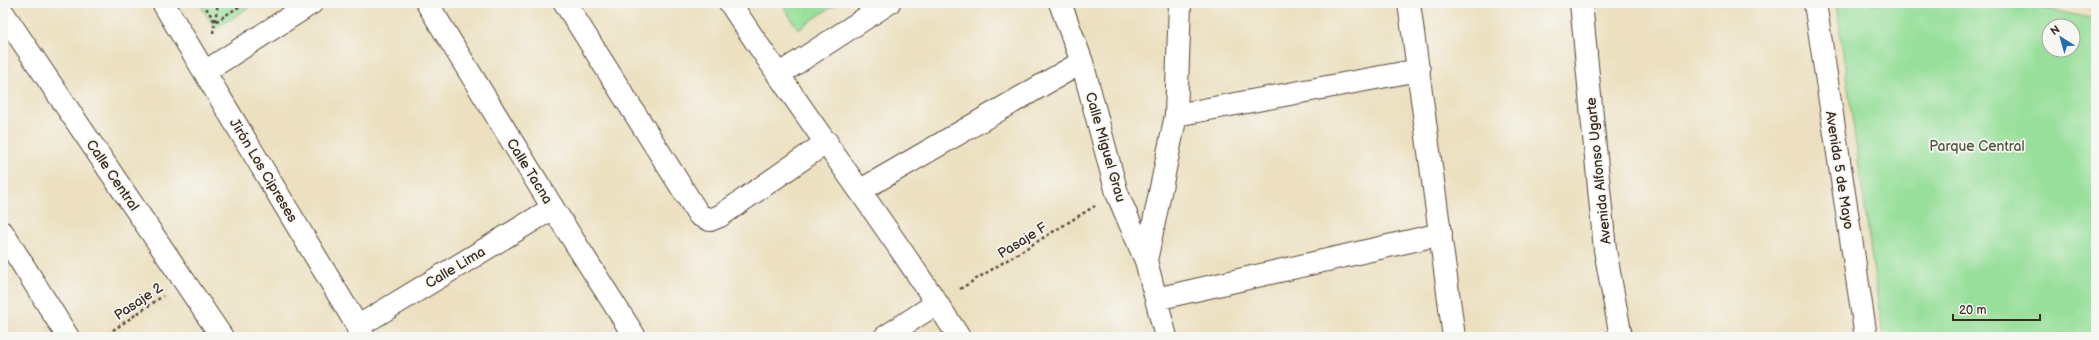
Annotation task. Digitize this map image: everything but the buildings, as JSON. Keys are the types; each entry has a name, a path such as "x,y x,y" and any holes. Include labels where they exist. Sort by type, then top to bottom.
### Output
{"street":[{"name":"Jirón Los Cipreses","path":"164,3 361,332"},
{"path":"206,71 312,3"},
{"name":"Calle Tacna","path":"427,3 552,208 635,337"},
{"path":"566,3 699,215 710,220 720,216 827,142"},
{"path":"730,3 778,76 827,142 959,337"},
{"path":"778,76 889,3"},
{"name":"Calle Miguel Grau","path":"1060,3 1082,62 1117,193 1146,261 1166,337"},
{"path":"1146,261 1176,115 1180,3"},
{"path":"1409,3 1454,337"},
{"name":"Avenida Alfonso Ugarte","path":"1581,3 1605,250 1621,337"},
{"name":"Avenida 5 de Mayo","path":"1815,3 1866,337"},
{"name":"Calle Central","path":"3,13 222,337"},
{"path":"860,190 1082,62"},
{"path":"1176,115 1418,70"},
{"name":"Calle Lima","path":"361,332 552,208"},
{"path":"3,233 68,337"},
{"path":"1156,299 1441,234"},
{"path":"886,337 937,303"}],"path":[{"path":"204,3 215,22 245,3"},
{"name":"Pasaje F","path":"937,303 1117,193"},
{"name":"Pasaje 2","path":"103,337 184,281"}],"green space":[{"path":"199,3 256,3 215,29"},
{"path":"781,3 838,3 798,29"},
{"name":"Parque Central","path":"1836,3 2015,3 2096,19 2096,337 1883,337"}]}
